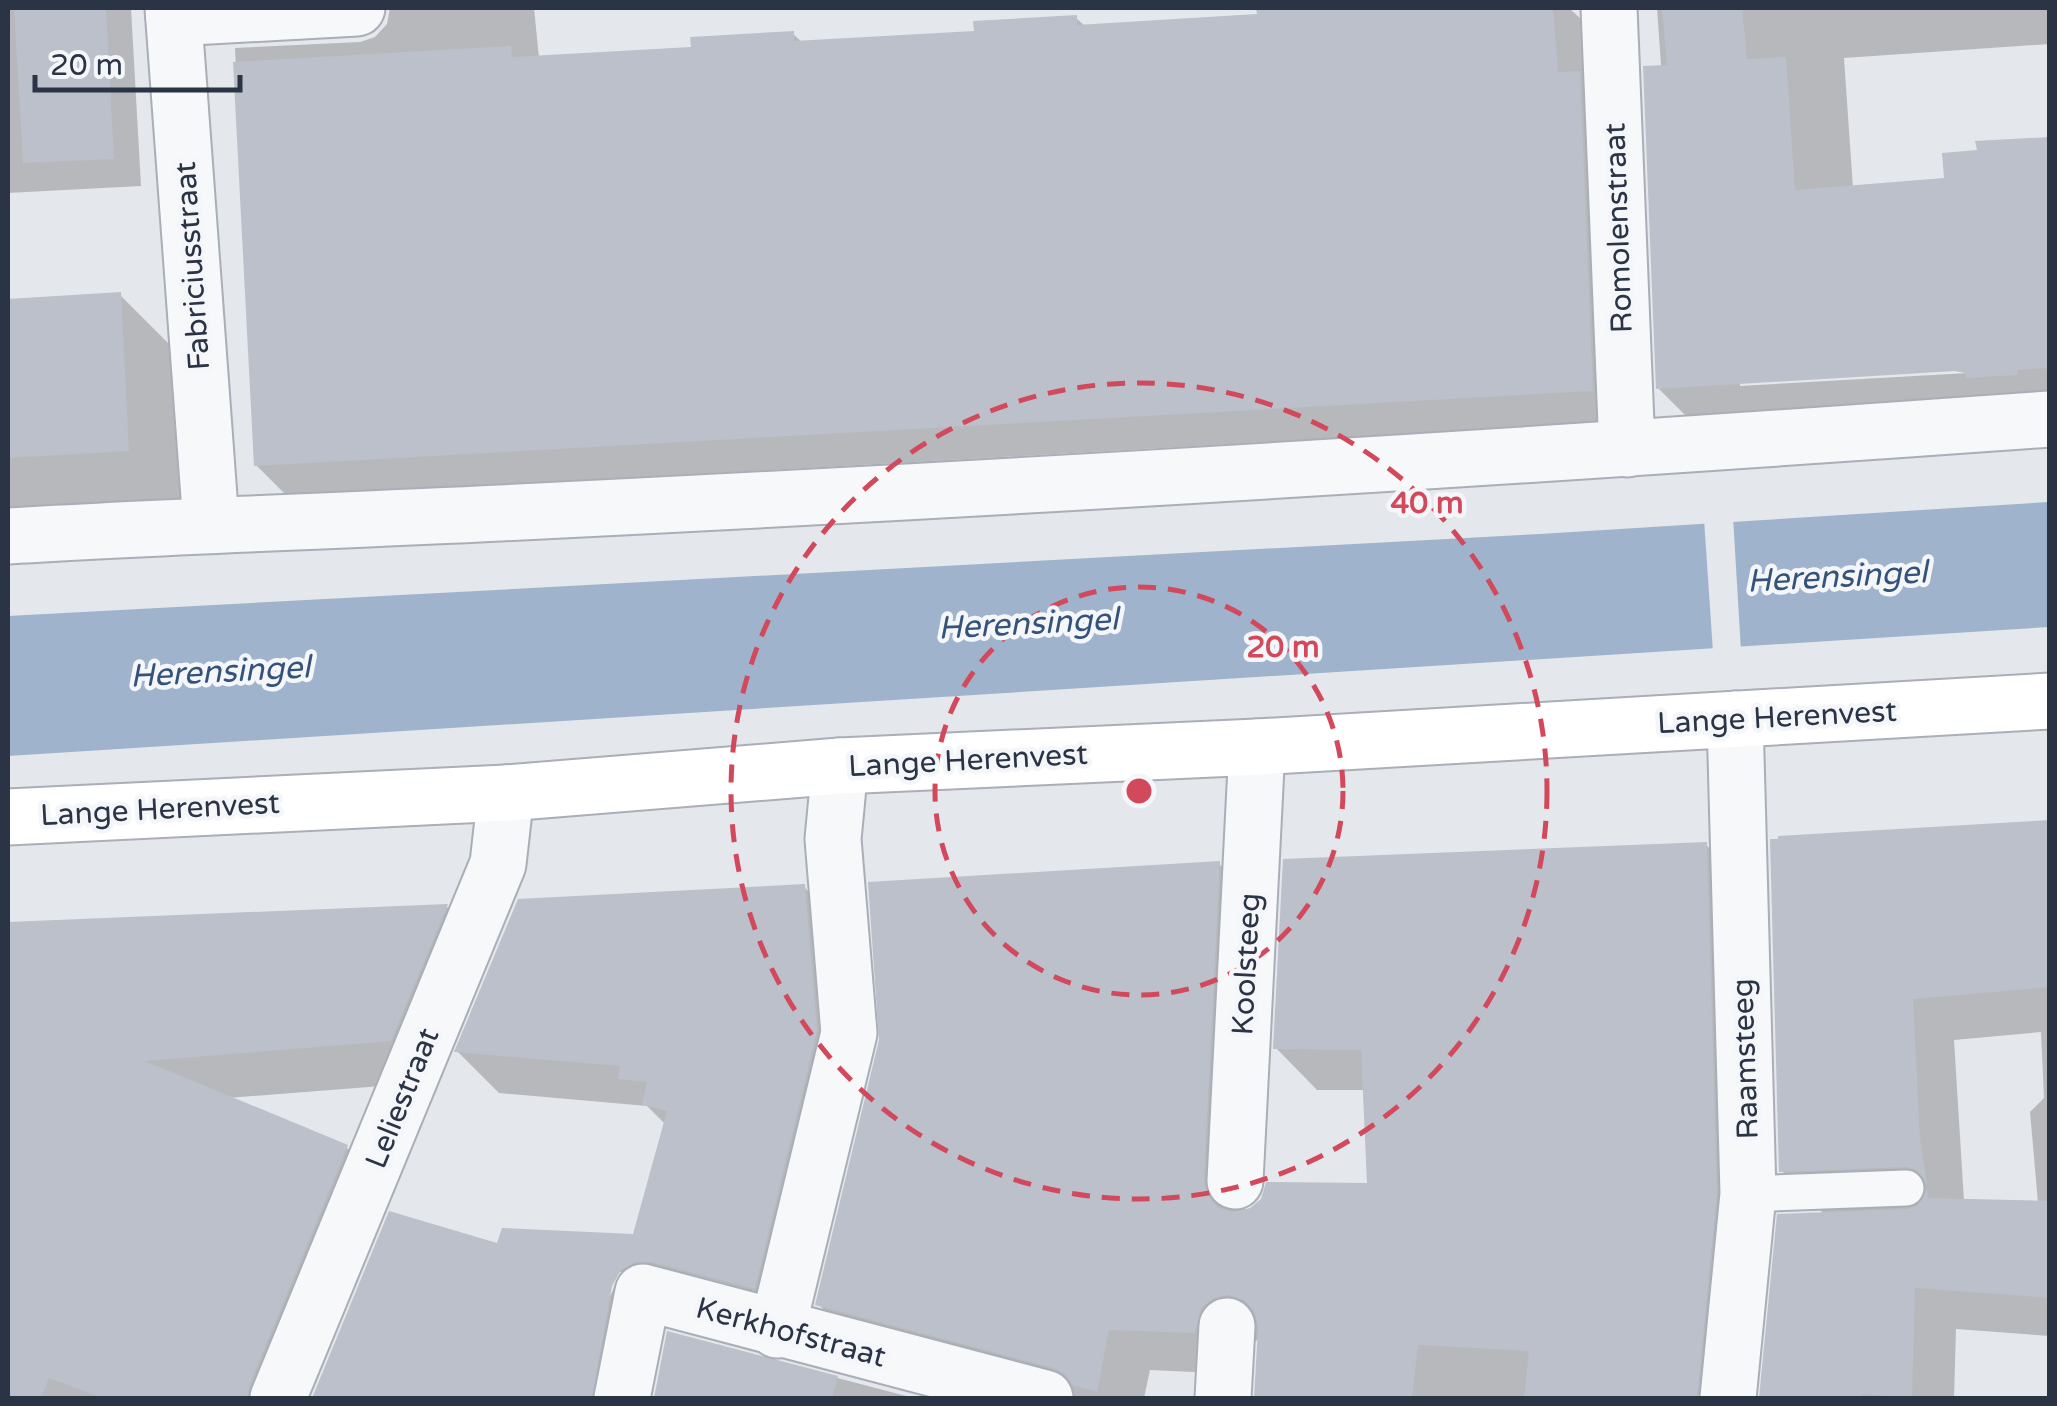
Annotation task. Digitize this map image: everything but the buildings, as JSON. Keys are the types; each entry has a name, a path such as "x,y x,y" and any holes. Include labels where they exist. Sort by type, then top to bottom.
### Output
{"main road":[{"name":"Lange Herenvest","path":"8,817 506,793 840,766 1257,747 2050,700"}],"street":[{"path":"174,13 357,8"},
{"name":"Romolenstraat","path":"1609,8 1627,449"},
{"name":"Fabriciusstraat","path":"174,13 211,524"},
{"path":"8,536 518,512 1627,449 2050,419"},
{"name":"Raamsteeg","path":"1728,1398 1748,1194 1735,719"},
{"name":"Koolsteeg","path":"1235,1181 1257,747"},
{"path":"776,1330 849,1033 833,838 840,766"},
{"name":"Leliestraat","path":"278,1398 498,864 506,793"},
{"name":"Kerkhofstraat","path":"622,1398 643,1292 1044,1398"},
{"path":"1223,1398 1227,1326"}],"lane":[{"path":"1748,1194 1906,1188"}],"water":[{"name":"Herensingel","path":"2049,502 2049,627 8,756 8,616 1540,534"}],"pier":[{"path":"1733,517 1741,651 1713,652 1704,519"}]}
